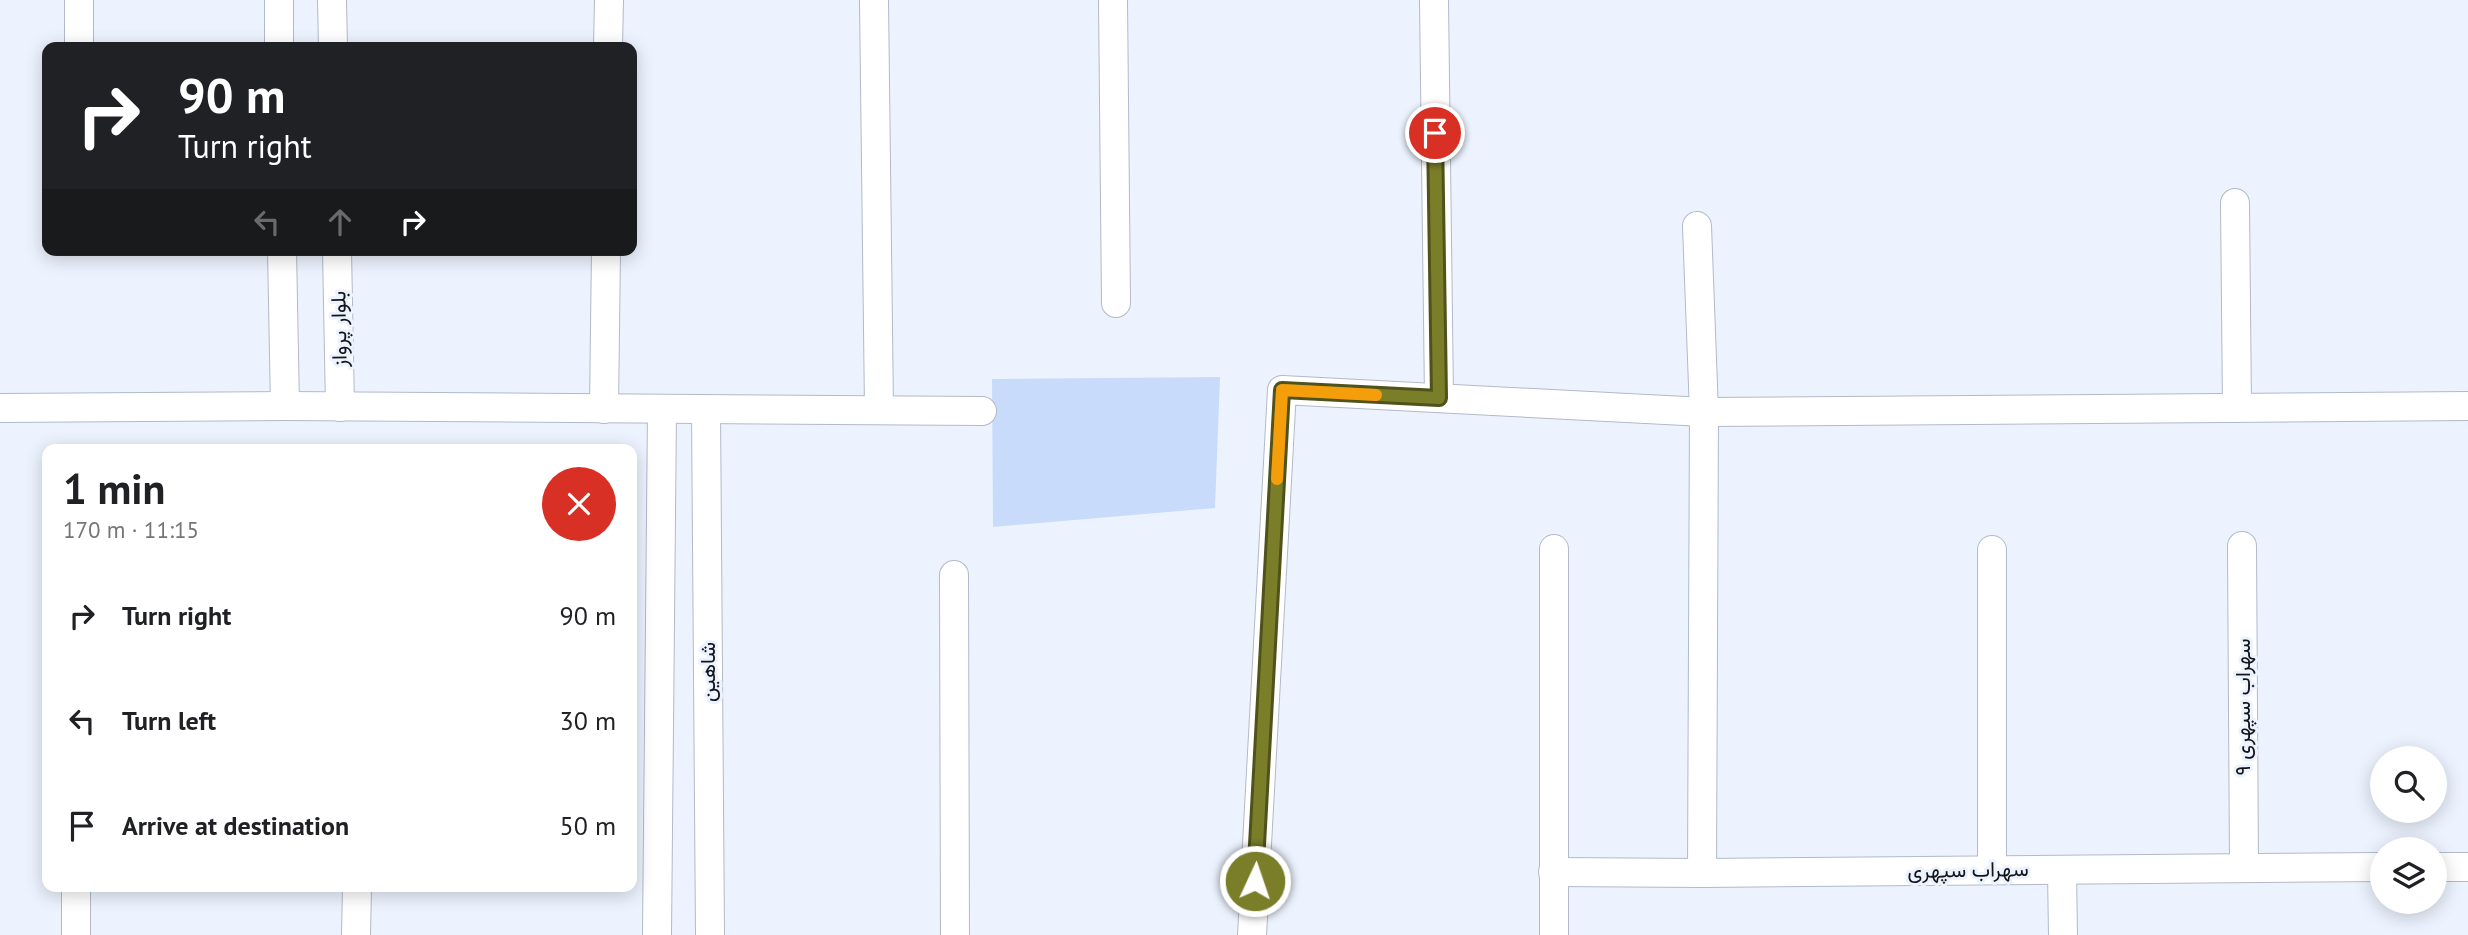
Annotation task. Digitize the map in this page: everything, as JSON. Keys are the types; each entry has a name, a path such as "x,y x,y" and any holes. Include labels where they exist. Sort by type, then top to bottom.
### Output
{"street":[{"path":"79,0 79,42"},
{"path":"279,0 279,42"},
{"path":"332,0 333,42"},
{"path":"608,42 609,0"},
{"path":"873,0 879,410"},
{"path":"1114,0 1116,303"},
{"path":"1434,0 1439,398"},
{"path":"2235,203 2237,408"},
{"path":"1697,226 1704,412 1702,873"},
{"path":"282,256 285,406"},
{"name":"بلوار پرواز","path":"337,256 340,407"},
{"path":"604,409 606,256"},
{"path":"1252,935 1282,390 1704,412 2468,407"},
{"path":"0,408 285,406 982,411"},
{"path":"657,935 662,410"},
{"name":"شاهین","path":"706,410 710,935"},
{"name":"سهراب سپهری ۹","path":"2242,546 2244,868"},
{"path":"1553,935 1554,549"},
{"path":"1992,550 1992,870"},
{"path":"954,575 955,935"},
{"name":"سهراب سپهری","path":"1553,872 2370,867"},
{"path":"2447,867 2468,867"},
{"path":"2062,870 2063,935"},
{"path":"76,892 76,935"},
{"path":"356,935 357,892"}],"shaded area":[{"path":"1220,377 1215,508 993,527 992,379"}],"slow traffic":[{"path":"1277,479 1282,390 1376,395"}],"route":[{"path":"1255,881 1282,390 1439,398 1435,133"}]}
